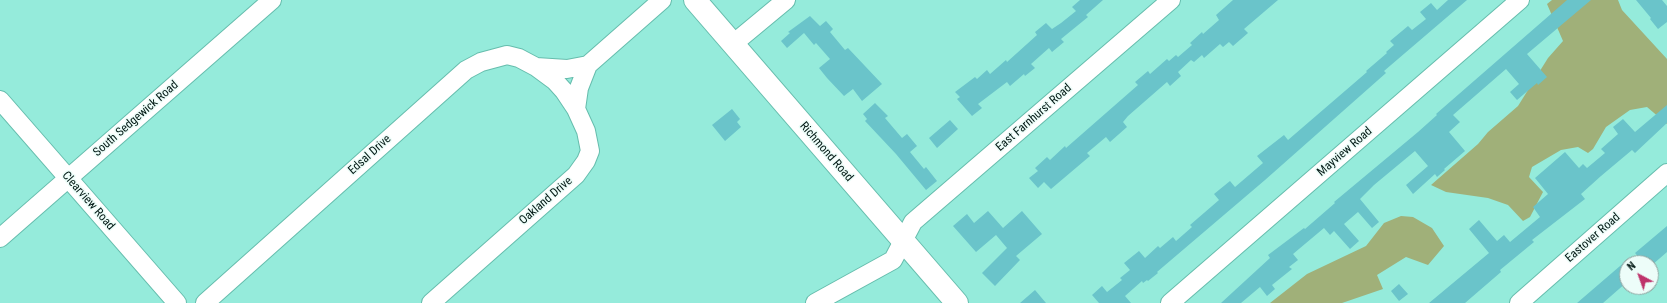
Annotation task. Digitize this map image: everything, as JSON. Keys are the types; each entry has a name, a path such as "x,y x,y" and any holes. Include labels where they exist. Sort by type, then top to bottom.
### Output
{"main road":[{"name":"Richmond Road","path":"695,0 957,303"}],"street":[{"name":"South Sedgewick Road","path":"0,238 272,0"},
{"path":"543,71 567,70 588,65 662,0"},
{"path":"733,44 786,0"},
{"name":"East Farnhurst Road","path":"815,303 893,260 904,242 913,222 1171,0"},
{"name":"Mayview Road","path":"1170,303 1520,0"},
{"name":"Edsal Drive","path":"205,303 466,70 481,62 506,55 519,58 543,71"},
{"path":"576,109 580,88 588,65"},
{"name":"Oakland Drive","path":"431,303 576,175 586,161 590,150 586,131 576,109 564,91 543,71"},
{"name":"Clearview Road","path":"0,100 176,303"},
{"name":"Eastover Road","path":"1519,303 1667,173"}],"green space":[{"path":"1552,0 1618,0 1622,10 1667,59 1667,124 1647,107 1630,110 1606,127 1593,149 1588,153 1578,147 1561,150 1532,167 1529,177 1543,192 1530,217 1523,221 1508,205 1488,198 1446,192 1431,185 1478,144 1488,132 1518,106 1548,58 1563,41 1547,4"},
{"path":"1401,216 1413,217 1432,228 1444,246 1428,265 1406,257 1377,275 1383,289 1342,303 1270,303 1307,274 1366,246 1384,223"}],"building":[{"path":"1080,0 1103,0 1086,15 1088,17 1061,39 1064,42 1052,52 1049,48 1031,64 1035,68 1025,76 1024,74 1010,86 1007,82 978,104 982,108 972,116 957,99 960,97 955,92 975,77 977,79 987,70 990,74 1006,60 1007,62 1037,35 1035,32 1046,23 1052,29 1061,23 1076,11 1072,7"},
{"path":"1233,0 1278,0 1244,29 1248,33 1233,46 1229,42 1223,47 1220,44 1204,58 1202,55 1194,62 1191,60 1178,72 1181,76 1170,86 1167,82 1128,116 1123,122 1127,127 1110,142 1106,137 1087,153 1090,156 1051,189 1044,182 1038,188 1029,178 1038,171 1035,168 1047,157 1050,160 1065,146 1066,148 1138,85 1135,82 1148,71 1150,74 1167,59 1169,61 1176,55 1178,57 1192,45 1190,43 1202,32 1203,34 1219,20 1216,15"},
{"path":"1448,0 1467,0 1384,71 1386,73 1265,180 1157,272 1158,273 1148,281 1147,280 1143,283 1142,281 1125,296 1131,303 1099,303 1092,295 1102,286 1107,292 1122,280 1120,278 1130,270 1124,263 1139,251 1145,258 1158,246 1160,248 1173,237 1176,241 1192,227 1190,225 1219,200 1214,194 1230,181 1235,187 1263,163 1257,156 1284,135 1288,140 1367,72 1366,71 1394,45 1390,41 1408,26 1412,30 1426,19 1420,12 1431,3 1437,10"},
{"path":"1567,0 1591,0 1527,54 1547,77 1538,85 1537,83 1517,100 1510,92 1519,84 1506,69 1453,115 1460,122 1449,132 1465,151 1444,169 1445,170 1437,177 1435,174 1413,194 1406,185 1428,166 1415,151 1374,185 1360,199 1379,222 1372,228 1358,212 1344,224 1359,241 1350,249 1334,231 1330,235 1324,228 1293,254 1298,260 1289,267 1292,269 1272,285 1275,289 1267,296 1260,287 1241,303 1221,303 1270,258 1268,255 1304,228 1305,229 1335,203 1334,202 1418,132 1437,115 1436,114"},
{"path":"1636,0 1662,0 1667,6 1667,22 1658,29"},
{"path":"810,16 820,26 826,21 833,29 830,32 845,50 848,48 882,84 862,101 853,89 844,96 827,78 819,68 830,59 816,43 814,45 804,33 787,48 781,41 790,33 788,32"},
{"path":"875,103 888,116 885,118 902,138 907,134 917,146 910,152 924,169 926,167 937,181 926,190 896,154 865,121 867,119 863,114"},
{"path":"1667,105 1667,123 1635,153 1632,150 1601,176 1581,194 1585,199 1532,240 1534,242 1500,270 1501,272 1465,303 1429,303 1489,253 1469,229 1479,220 1497,241 1504,235 1510,242 1540,217 1533,207 1548,194 1535,178 1565,152 1579,168 1583,164 1587,168 1605,153 1601,149 1618,134 1613,127 1623,119 1635,132"},
{"path":"732,109 740,119 737,122 741,127 725,141 712,125"},
{"path":"950,120 958,129 937,148 929,138"},
{"path":"988,211 1003,228 1022,211 1042,234 1016,256 1020,260 995,286 982,273 1007,248 996,235 976,252 953,226 967,214 974,223"},
{"path":"1667,226 1667,252 1659,259 1659,255 1637,255 1635,253"},
{"path":"1619,267 1619,289 1603,303 1577,303"},
{"path":"1399,284 1408,294 1399,301 1391,291"},
{"path":"1035,290 1046,303 1020,303"}]}
